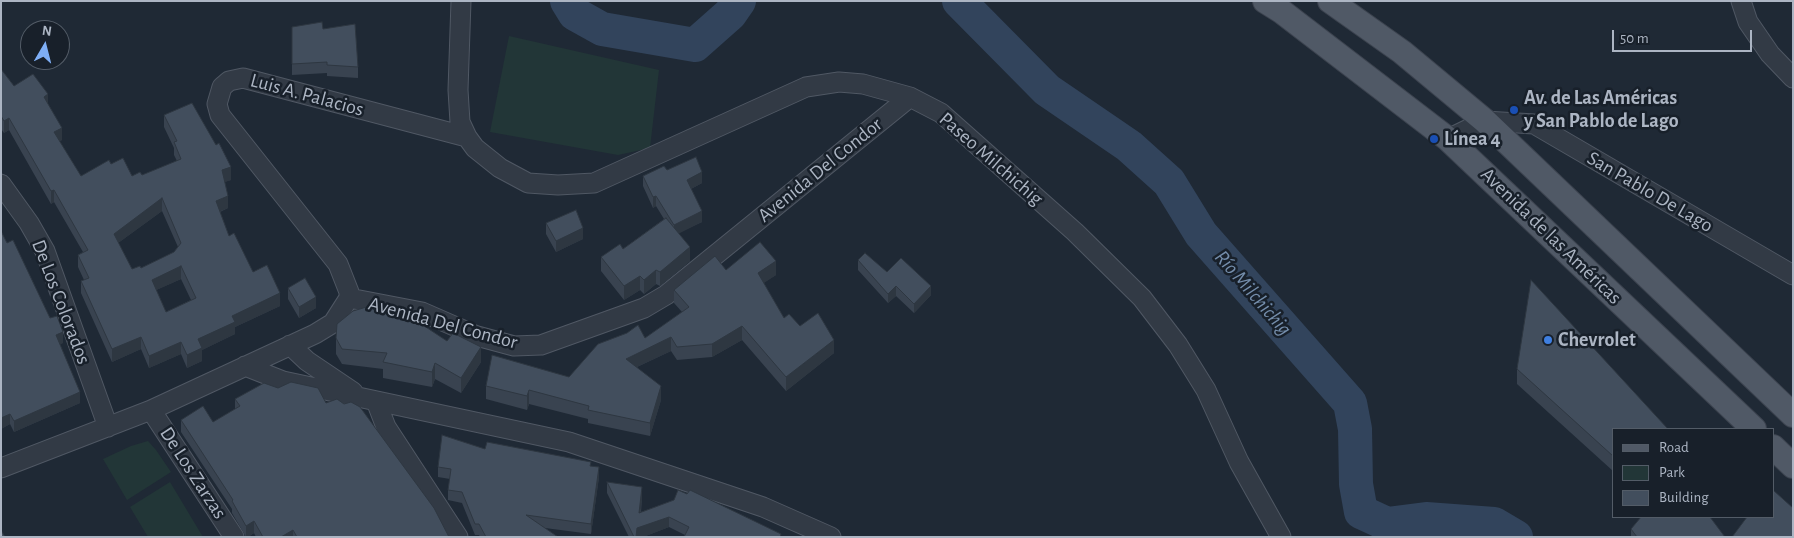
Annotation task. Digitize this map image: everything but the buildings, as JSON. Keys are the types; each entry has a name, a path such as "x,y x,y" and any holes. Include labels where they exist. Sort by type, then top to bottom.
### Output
{"main road":[{"name":"Avenida de las Américas","path":"1265,1 1281,11 1448,139 1753,428"},
{"name":"Avenida de las Américas","path":"1330,1 1402,52 1485,121 1793,415"},
{"path":"1774,448 1793,466"}],"street":[{"name":"Paseo Milchichig","path":"461,1 458,90 460,122 467,137 500,168 528,183 558,185 594,183 806,87 839,82 863,84 910,98 941,113 1075,232 1142,298 1178,344 1206,390 1239,462 1282,537"},
{"path":"1741,1 1748,22 1770,54 1793,78"},
{"name":"Luis A. Palacios","path":"349,298 347,285 338,264 220,115 217,104 222,87 229,81 243,78 467,137"},
{"name":"Avenida Del Condor","path":"1,468 151,410 290,346 333,323 349,298 422,312 477,336 514,346 541,345 644,308 666,295 910,98"},
{"name":"San Pablo De Lago","path":"1448,139 1485,121 1534,124 1793,275"},
{"name":"De Los Colorados","path":"4,194 30,223 45,251 108,427"},
{"path":"290,346 307,361 368,399 458,537"},
{"path":"245,366 283,381 569,442 763,507 831,537"},
{"name":"De Los Zarzas","path":"151,410 234,537"}],"green space":[{"path":"509,36 659,70 650,148 618,155 490,132"},
{"path":"148,441 171,472 127,500 103,459 131,446"},
{"path":"170,482 203,537 148,537 130,507"}],"waterway":[{"name":"Río Milchichig","path":"567,1 575,14 602,29 695,45 730,14 739,1"},
{"name":"Río Milchichig","path":"959,1 1047,90 1129,146 1169,182 1201,234 1350,403 1355,429 1356,484 1361,512 1387,524 1426,519 1494,524 1516,537"}],"place":[{"name":"Av. de Las Américas y San Pablo de Lago","path":"1514,110"},
{"name":"Línea 4","path":"1434,139"},
{"name":"Chevrolet","path":"1548,340"}]}
